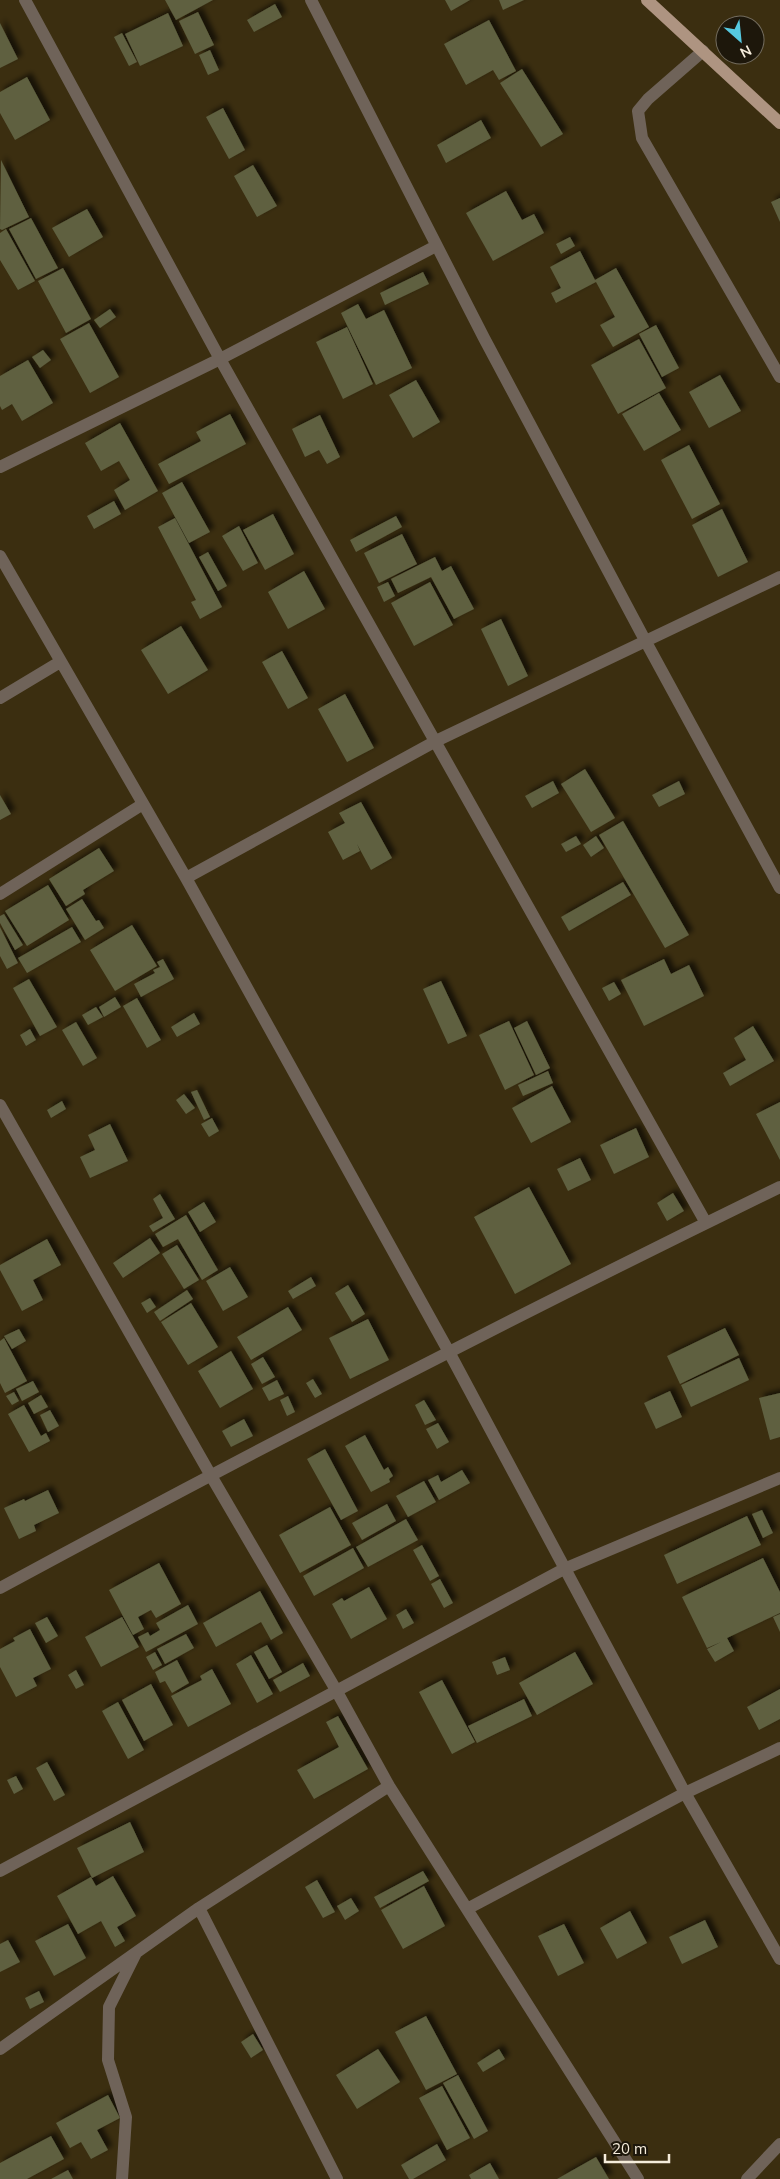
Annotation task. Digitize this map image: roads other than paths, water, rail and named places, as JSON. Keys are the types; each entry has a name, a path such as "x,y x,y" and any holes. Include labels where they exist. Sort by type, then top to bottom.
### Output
{"main road":[{"path":"647,0 780,123"}],"street":[{"path":"25,0 220,359 706,1223"},
{"path":"311,0 436,246 646,642 780,888"},
{"path":"703,51 648,99 638,111 642,138 780,377"},
{"path":"0,467 220,359 436,246"},
{"path":"0,556 186,878 449,1352 685,1793 780,1959"},
{"path":"186,878 436,741 780,577"},
{"path":"0,698 60,662"},
{"path":"0,894 143,804"},
{"path":"0,1105 210,1474 336,1690 389,1786 638,2179"},
{"path":"0,1588 210,1474 780,1187"},
{"path":"0,1871 564,1569 780,1478"},
{"path":"467,1909 685,1793 780,1748"},
{"path":"0,2049 199,1908 389,1786"},
{"path":"199,1908 337,2179"},
{"path":"122,2179 126,2117 108,2060 110,2007 137,1952"},
{"path":"747,2179 780,2144"}]}
